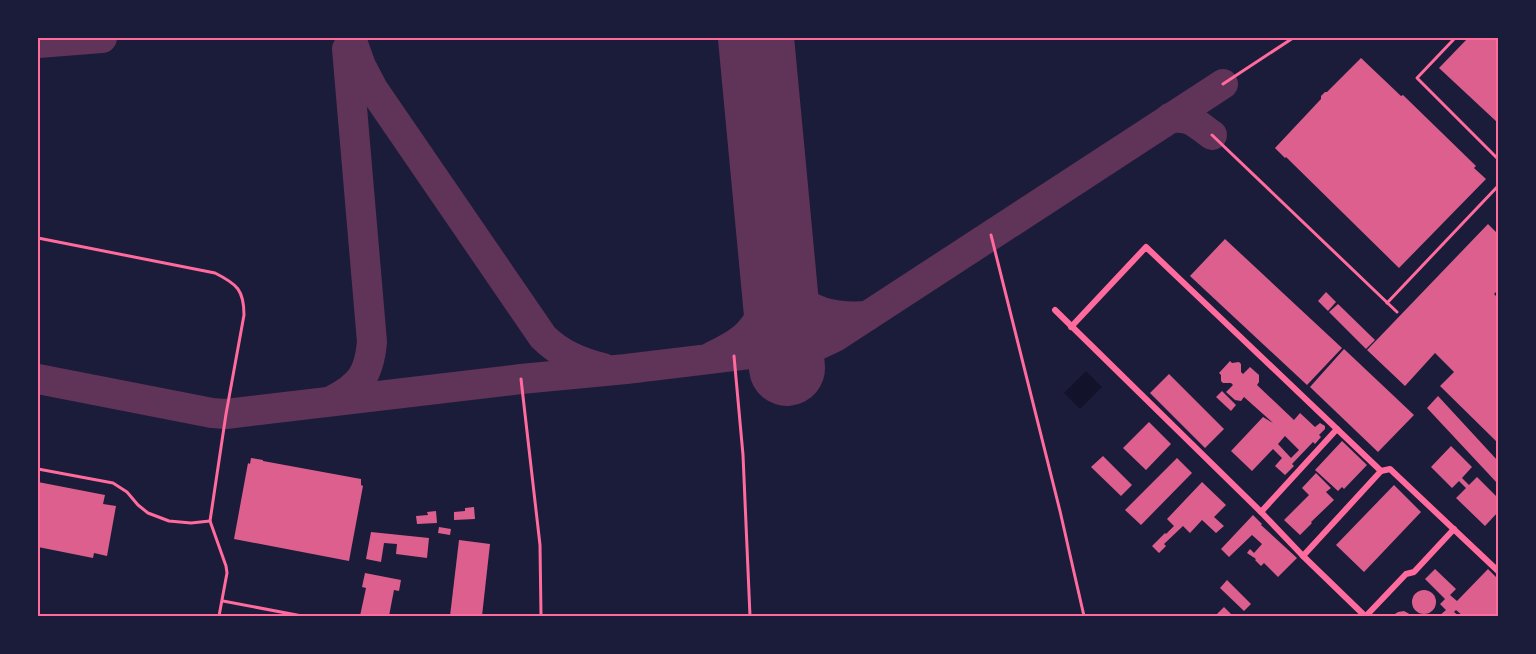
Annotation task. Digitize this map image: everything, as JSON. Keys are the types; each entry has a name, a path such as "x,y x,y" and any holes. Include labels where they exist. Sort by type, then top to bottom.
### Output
{"street":[{"path":"1071,327 1146,247 1381,471"},
{"path":"1055,310 1366,616 1406,574 1414,572 1454,529"},
{"path":"1261,512 1337,429"},
{"path":"1303,556 1381,471 1390,469 1498,571"},
{"path":"1352,616 1358,610"}],"lane":[{"path":"1223,84 1293,38"},
{"path":"1455,38 1417,78 1498,159"},
{"path":"1212,135 1396,312"},
{"path":"1387,303 1498,186"},
{"path":"992,235 1084,616"},
{"path":"38,238 215,273 232,282 239,290 244,302 244,315 210,521 227,573 219,616"},
{"path":"734,356 743,455 750,616"},
{"path":"521,379 540,545 541,616"},
{"path":"38,468 113,483 127,492 148,513 169,521 191,523 210,521"},
{"path":"223,602 302,616"}],"shaded area":[{"path":"1086,371 1102,387 1080,409 1064,393"}],"building":[{"path":"1468,38 1498,38 1498,123 1439,68"},
{"path":"1361,58 1401,96 1403,95 1476,166 1474,168 1486,179 1399,268 1275,148 1321,99 1321,96"},
{"path":"1488,224 1498,234 1498,290 1494,294 1498,298 1498,443 1440,386 1454,372 1435,353 1405,386 1367,350"},
{"path":"1225,239 1342,348 1307,385 1190,276"},
{"path":"1326,292 1336,302 1328,311 1318,301"},
{"path":"1338,304 1375,340 1366,349 1329,312"},
{"path":"1344,349 1414,415 1378,452 1310,387"},
{"path":"1230,361 1241,364 1243,374 1250,367 1259,375 1257,385 1294,420 1300,413 1315,427 1320,423 1325,426 1319,435 1321,437 1292,464 1294,466 1285,475 1275,466 1282,458 1273,449 1252,471 1231,451 1263,417 1273,423 1244,397 1241,401 1235,400 1226,392 1233,385 1223,383 1219,373","holes":["1285,436 1299,450 1291,458 1278,444"]},
{"path":"1169,374 1224,429 1205,448 1150,393"},
{"path":"1222,391 1236,405 1231,411 1216,397"},
{"path":"1438,396 1498,461 1498,484 1427,408"},
{"path":"1149,422 1171,444 1146,470 1123,448"},
{"path":"1342,441 1367,465 1344,489 1342,487 1338,491 1315,470"},
{"path":"1451,446 1472,467 1462,478 1469,485 1477,477 1498,498 1498,512 1485,526 1456,498 1466,488 1459,481 1452,488 1431,467"},
{"path":"1103,456 1132,485 1121,496 1091,467"},
{"path":"251,458 361,479 363,486 349,561 234,539 248,463 250,464"},
{"path":"1177,458 1192,473 1141,525 1125,510"},
{"path":"1316,473 1331,488 1326,492 1334,500 1300,535 1284,520 1309,495 1302,488"},
{"path":"38,482 105,495 103,504 116,506 107,556 94,553 93,558 38,547"},
{"path":"1202,482 1226,505 1214,517 1224,526 1216,533 1202,520 1190,533 1183,526 1164,544 1166,546 1159,553 1152,546 1174,526 1167,519"},
{"path":"1394,485 1421,512 1364,572 1336,545"},
{"path":"474,507 475,519 454,520 454,512"},
{"path":"436,511 437,523 417,524 416,516 428,515 427,512"},
{"path":"1253,515 1297,558 1278,577 1264,563 1261,566 1247,553 1250,549 1254,553 1262,544 1252,535 1229,557 1221,549"},
{"path":"439,527 451,529 450,535 438,533"},
{"path":"371,532 429,538 427,558 396,554 397,544 384,543 381,562 366,559"},
{"path":"459,540 490,544 482,616 450,616"},
{"path":"1435,569 1456,589 1450,595 1457,601 1488,569 1498,579 1498,616 1463,616 1456,610 1454,612 1459,616 1439,616 1446,610 1440,604 1445,599 1425,579"},
{"path":"365,573 401,580 399,591 394,590 389,616 360,616 366,588 362,587"},
{"path":"1227,580 1251,604 1244,611 1220,588"},
{"path":"1424,590 1433,593 1436,602 1433,611 1424,614 1415,611 1412,602 1415,593"},
{"path":"1224,607 1233,616 1217,614"},
{"path":"1404,611 1413,616 1392,616 1398,612"}],"taxiway":[{"path":"38,43 102,38"},
{"path":"351,38 361,66 373,89 543,337 571,357 603,368"},
{"path":"333,400 350,389 362,377 369,362 372,342 347,49"},
{"path":"38,379 226,414 816,346 835,337 1223,84"},
{"path":"1170,118 1188,119 1212,135"},
{"path":"778,268 792,293 811,307 838,316 867,316"},
{"path":"713,356 729,348 752,329 765,308 778,268"}],"runway":[{"path":"756,38 787,368"}]}
